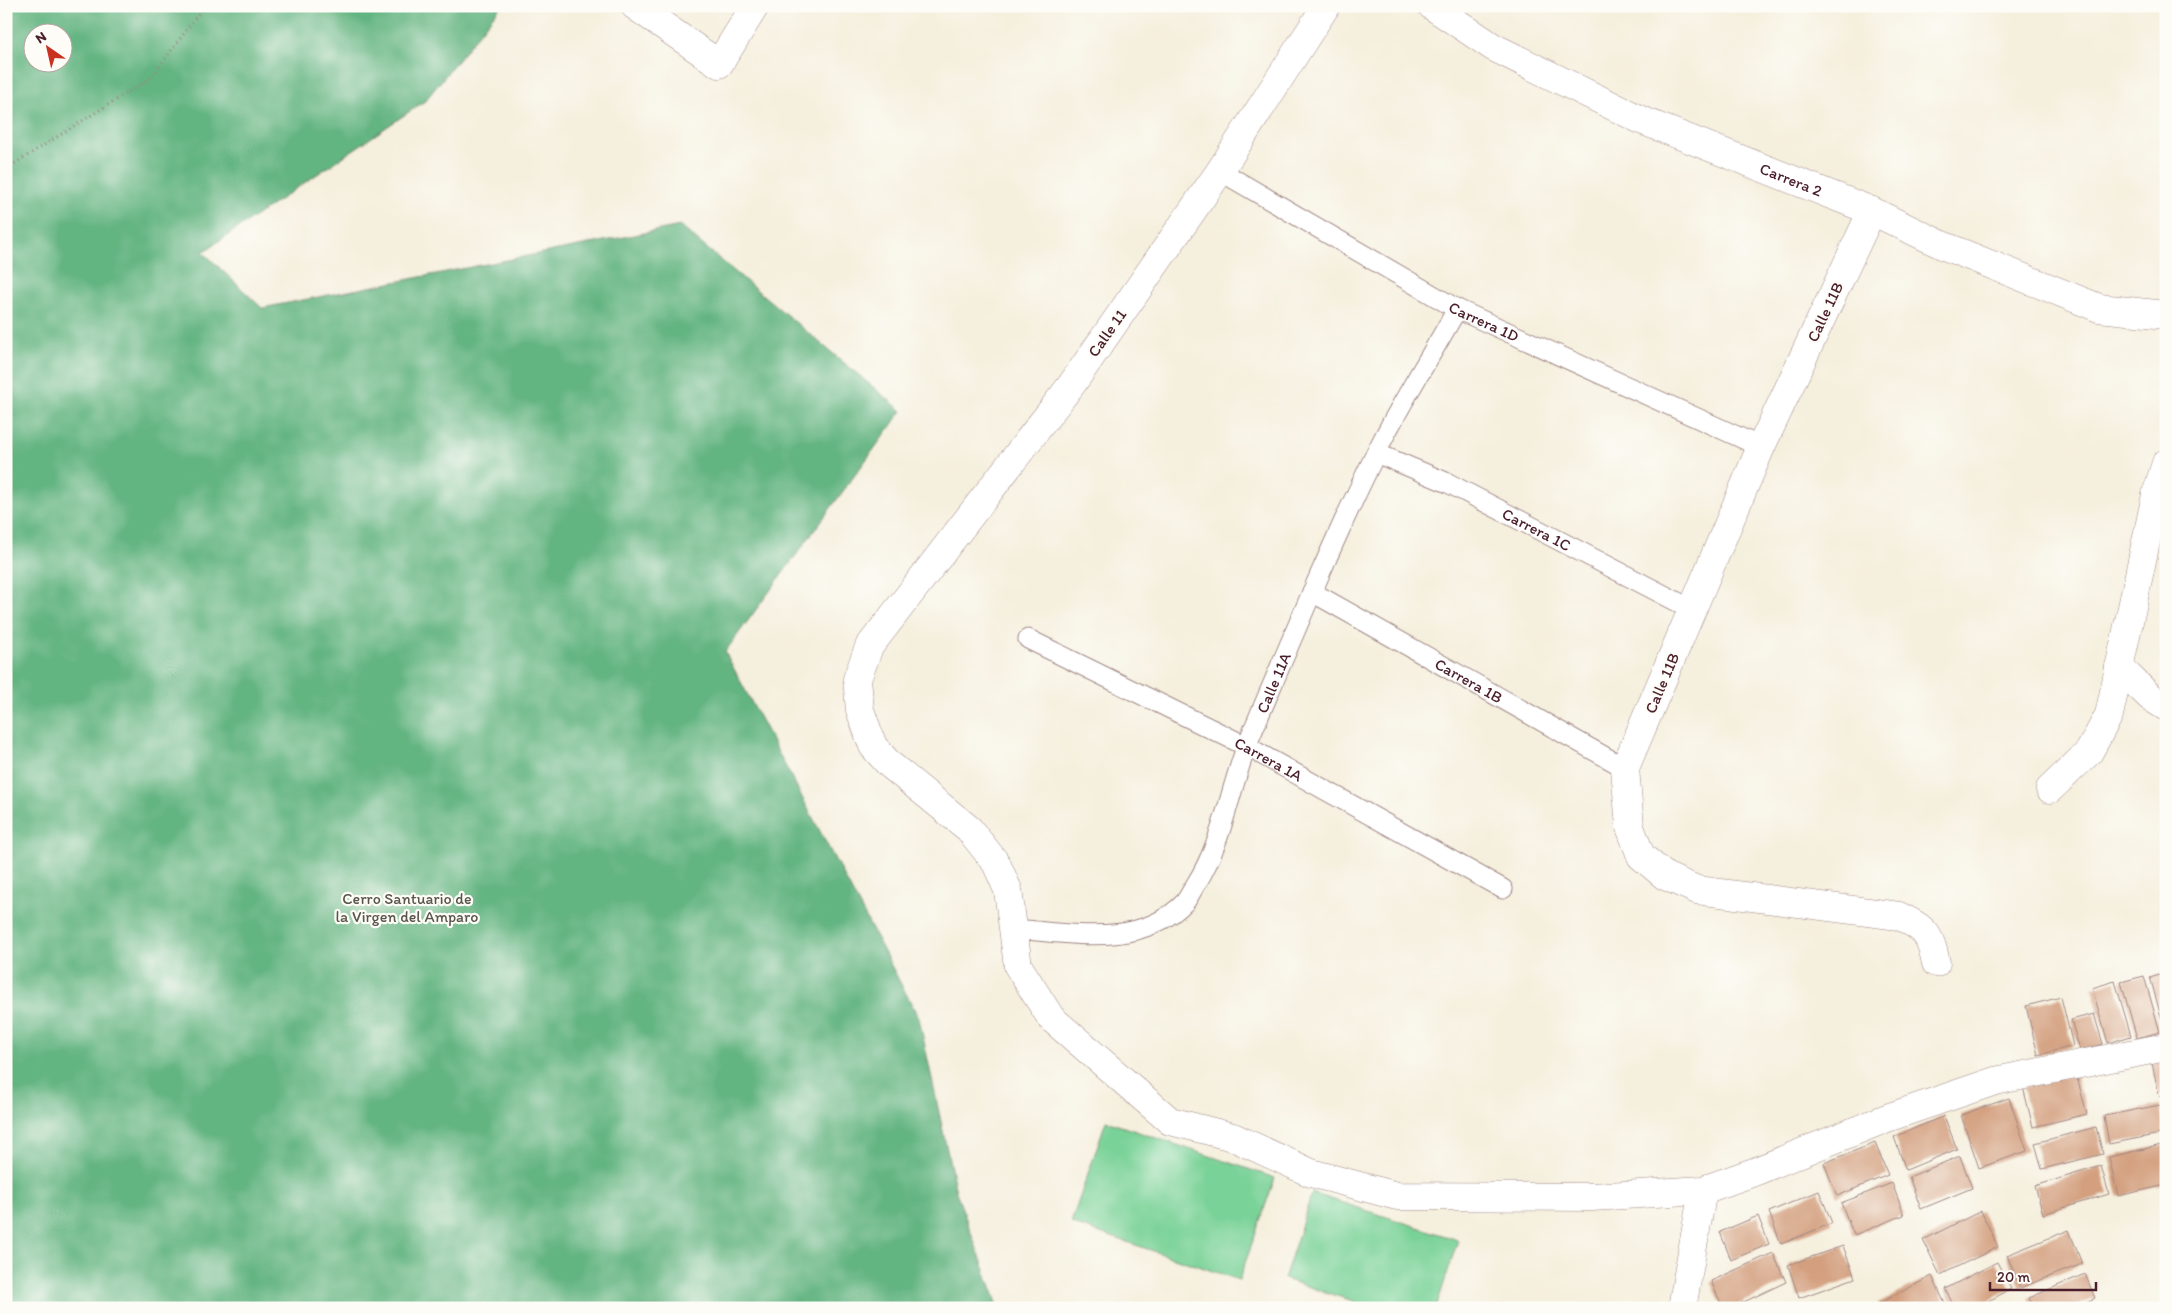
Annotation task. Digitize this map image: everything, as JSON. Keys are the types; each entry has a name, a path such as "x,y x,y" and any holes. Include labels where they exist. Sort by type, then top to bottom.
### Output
{"street":[{"path":"635,6 719,64 755,6"},
{"name":"Calle 11","path":"1326,6 1220,171 1072,384 869,647 857,679 860,710 873,746 889,764 970,829 996,863 1008,890 1018,966 1051,1018 1170,1121 1233,1137 1312,1173 1397,1196 1592,1197 1703,1190 1754,1172 1887,1118 1995,1081 2166,1047"},
{"name":"Carrera 2","path":"1432,6 1493,46 1641,120 1872,211 1942,245 2100,308 2166,315"},
{"name":"Calle 11B","path":"1872,211 1762,446 1625,768 1630,827 1641,856 1664,876 1697,890 1899,916 1919,926 1932,941 1936,963"},
{"path":"2050,789 2089,752 2109,715 2156,496 2166,463"},
{"path":"2119,667 2150,697 2166,707"},
{"path":"1682,1308 1703,1190"}],"lane":[{"name":"Carrera 1D","path":"1220,171 1457,309 1762,446"},
{"name":"Calle 11A","path":"1013,929 1103,936 1131,932 1160,921 1185,902 1208,861 1229,808 1246,746 1312,592 1376,453 1457,309"},
{"name":"Carrera 1C","path":"1376,453 1448,482 1693,610"},
{"name":"Carrera 1B","path":"1312,592 1625,768"},
{"name":"Carrera 1A","path":"1028,639 1246,746 1503,889"}],"path":[{"path":"6,169 152,77 204,6"}],"green space":[{"name":"Cerro Santuario de la Virgen del Amparo","path":"6,6 501,6 425,101 203,252 262,308 680,226 902,411 725,652 919,1018 956,1192 999,1308 6,1308"},
{"path":"1106,1121 1275,1178 1239,1280 1071,1223"},
{"path":"1312,1193 1458,1240 1436,1308 1375,1308 1284,1279"}],"building":[{"path":"2166,972 2166,1031 2165,1031 2150,977"},
{"path":"2144,976 2160,1032 2137,1038 2121,982"},
{"path":"2115,981 2131,1036 2108,1043 2092,988"},
{"path":"2061,997 2073,1046 2038,1055 2026,1006"},
{"path":"2094,1014 2103,1044 2080,1050 2071,1020"},
{"path":"2166,1059 2166,1094 2159,1096 2152,1063"},
{"path":"2076,1074 2087,1114 2033,1127 2023,1087"},
{"path":"2009,1098 2027,1151 1979,1168 1961,1115"},
{"path":"2160,1105 2165,1133 2109,1144 2104,1116"},
{"path":"1944,1116 1957,1149 1906,1170 1894,1137"},
{"path":"2096,1127 2103,1154 2042,1169 2035,1143"},
{"path":"1875,1143 1888,1175 1837,1196 1824,1163"},
{"path":"2166,1144 2166,1185 2118,1196 2109,1157"},
{"path":"1960,1156 1972,1188 1921,1209 1909,1177"},
{"path":"2101,1166 2109,1194 2043,1214 2035,1186"},
{"path":"1892,1183 1904,1215 1854,1235 1841,1203"},
{"path":"1819,1191 1832,1223 1781,1244 1769,1212"},
{"path":"1981,1211 1998,1247 1940,1275 1923,1240"},
{"path":"1758,1216 1769,1244 1731,1260 1720,1232"},
{"path":"2069,1230 2082,1264 2020,1288 2007,1255"},
{"path":"1843,1246 1855,1278 1799,1298 1788,1265"},
{"path":"1773,1253 1786,1282 1731,1308 1723,1308 1711,1281"},
{"path":"1997,1262 2011,1289 1975,1308 1955,1308 1945,1289"},
{"path":"2085,1274 2095,1298 2073,1308 2034,1308 2029,1298"},
{"path":"1932,1276 1947,1308 1880,1308 1878,1304"}]}
